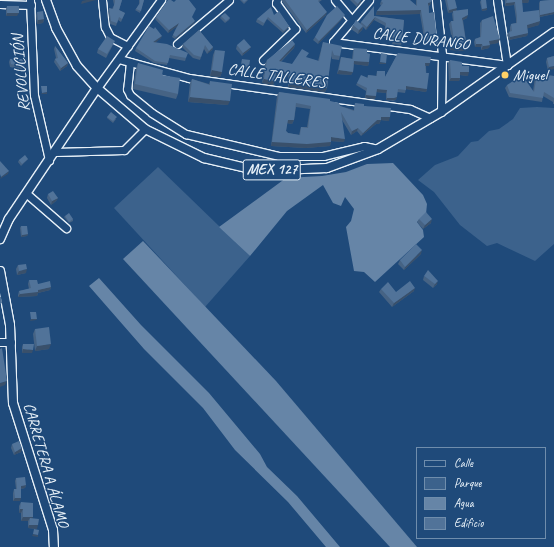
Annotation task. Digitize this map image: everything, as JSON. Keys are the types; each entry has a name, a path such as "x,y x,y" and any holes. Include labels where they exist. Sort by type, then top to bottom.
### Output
{"main road":[{"name":"MEX 127","path":"46,0 56,28 77,66 97,88 145,129 204,158 246,168 280,170 327,168 378,149 441,112 554,34"},
{"path":"0,239 9,219 97,88"},
{"name":"CARRETERA A ÁLAMO","path":"0,272 1,292 10,325 12,403 53,530 54,547"}],"street":[{"path":"102,0 105,27 110,36 128,46"},
{"path":"97,88 161,0"},
{"path":"177,44 229,0"},
{"path":"263,60 295,28 276,3 277,0"},
{"path":"335,0 351,19 369,0"},
{"path":"436,0 442,54 441,112"},
{"path":"497,0 507,65"},
{"path":"0,4 30,3"},
{"name":"REVOLUCIÓN","path":"30,3 34,95 49,160"},
{"name":"CALLE DURANGO","path":"351,19 333,42 442,54 507,65"},
{"name":"CALLE TALLERES","path":"119,59 189,78 410,109 430,118"},
{"path":"130,62 127,89 130,95 180,131 228,146 279,156 323,156 364,146 378,149"},
{"path":"55,152 124,150 145,129"},
{"path":"279,156 280,170"},
{"path":"27,194 66,228"},
{"path":"0,342 11,342"}],"green space":[{"path":"520,108 554,108 554,244 535,261 497,243 487,246 460,225 434,192 418,180 435,165 458,156 471,142 478,141 489,131 499,129 513,119"},
{"path":"158,167 250,256 205,307 114,208"}],"water":[{"path":"393,163 423,195 427,204 426,214 417,222 423,230 424,237 375,282 364,272 354,271 346,227 351,221 354,209 345,197 341,206 333,203 323,185 287,211 250,256 219,227 286,178 322,176 346,172 367,164"},
{"path":"143,241 276,381 417,547 390,547 123,259"},
{"path":"99,278 141,325 209,393 260,454 267,467 297,496 340,547 326,547 288,502 235,450 203,408 144,349 89,286"}],"building":[{"path":"115,0 122,0 119,10 125,13 122,19 119,17 117,23 111,21 109,8 113,9"},
{"path":"140,0 144,0 141,11 136,9 140,3"},
{"path":"168,0 174,2 176,0 189,0 196,9 192,17 195,21 176,37 173,35 179,23 169,30 156,17"},
{"path":"285,0 319,0 318,1 327,12 307,30"},
{"path":"354,0 361,0 358,4"},
{"path":"410,0 417,6 417,0 432,0 428,3 429,13 434,12 437,39 426,41 421,10 377,11 383,3 381,1"},
{"path":"447,0 455,0 457,8 449,10"},
{"path":"481,0 486,0 487,8 482,9"},
{"path":"507,0 522,0 523,12 539,10 540,21 527,25 528,33 510,37 509,32 512,31 511,24 517,23 517,16 515,2 506,3"},
{"path":"554,0 554,12 540,15 540,1"},
{"path":"7,6 19,6 19,13 7,13"},
{"path":"337,6 345,15 319,41 315,37 327,15"},
{"path":"374,6 374,16 404,20 402,42 394,41 394,37 385,35 386,23 375,17 367,27 361,22"},
{"path":"271,7 274,15 279,11 289,26 284,31 268,17 264,23 257,19"},
{"path":"468,9 468,15 462,18 467,48 451,47 450,41 454,40 451,21 454,21 453,11"},
{"path":"43,11 44,19 38,20 37,12"},
{"path":"225,13 230,18 226,21 221,16"},
{"path":"493,16 500,39 489,41 490,45 483,46 482,44 476,44 475,39 481,37 482,20"},
{"path":"356,20 363,26 359,30 353,25"},
{"path":"149,26 154,29 155,27 162,36 153,42 167,44 188,53 186,58 170,55 168,63 155,61 136,48"},
{"path":"199,30 213,47 209,51 205,45 201,57 194,55 183,44"},
{"path":"107,36 115,41 107,54 98,49"},
{"path":"244,39 251,47 243,53 237,45"},
{"path":"292,40 295,44 279,61 292,64 302,49 309,53 306,57 319,61 323,42 342,46 340,56 334,55 332,50 327,88 290,83 289,73 276,71 275,81 264,79 267,60"},
{"path":"17,43 22,45 19,50 14,48"},
{"path":"55,46 68,63 61,68 55,59 58,58"},
{"path":"354,48 367,49 367,53 370,54 369,62 354,61 353,72 339,70 341,57 353,59"},
{"path":"215,50 225,51 222,72 212,70"},
{"path":"381,53 387,54 386,63 380,62"},
{"path":"398,53 431,57 430,63 425,63 426,73 429,73 427,89 406,86 406,90 398,89 397,97 394,98 387,98 387,90 377,89 376,96 366,95 367,88 357,83 361,75 368,78 368,75 377,76 377,71 385,71 385,77"},
{"path":"554,56 554,66 549,67 547,58"},
{"path":"10,59 25,59 24,67 11,64"},
{"path":"242,59 250,60 249,67 241,66"},
{"path":"450,60 462,62 462,66 469,66 469,72 460,72 460,78 451,78"},
{"path":"138,63 163,70 162,75 180,78 178,94 135,84"},
{"path":"537,74 554,76 554,98 544,92 543,98 510,93 507,85 522,75 534,92"},
{"path":"192,79 210,85 210,81 232,84 230,101 190,97"},
{"path":"41,86 47,86 47,92 42,93"},
{"path":"279,92 330,99 330,101 339,103 340,106 354,111 355,103 364,104 364,106 391,108 390,117 381,117 381,120 377,120 363,133 358,128 352,131 341,112 345,139 331,137 331,142 307,144 272,142","holes":["296,103 311,106 308,128 301,127 300,135 288,133 286,131 288,120 294,120"]},
{"path":"111,112 117,117 113,121 107,117"},
{"path":"25,155 28,159 22,164 19,160"},
{"path":"0,161 9,171 1,177 0,174"},
{"path":"53,191 58,198 52,201 48,194"},
{"path":"426,212 432,219 425,225 419,219"},
{"path":"69,213 73,219 69,222 65,216"},
{"path":"21,226 27,226 28,234 22,235"},
{"path":"416,244 422,250 405,267 400,260"},
{"path":"26,264 27,269 19,271 18,265"},
{"path":"428,270 438,281 435,284 424,276"},
{"path":"29,280 37,280 38,284 50,281 51,287 38,290 38,292 20,294 19,291 31,288"},
{"path":"410,281 415,288 394,303 381,289 388,282 396,292"},
{"path":"30,312 36,312 37,319 31,319"},
{"path":"49,327 51,344 37,346 35,329"},
{"path":"23,344 34,344 33,350 23,349"},
{"path":"2,348 7,381 0,383 0,349"},
{"path":"19,441 22,448 15,452 12,444"},
{"path":"25,477 26,485 21,486 21,498 15,498 14,489 17,489 16,478"},
{"path":"21,502 33,503 33,517 23,517 23,509 20,509"},
{"path":"30,518 39,519 38,525 29,525"},
{"path":"34,529 39,530 38,535 33,534"}],"place":[{"name":"Miguel","path":"505,75"}]}
